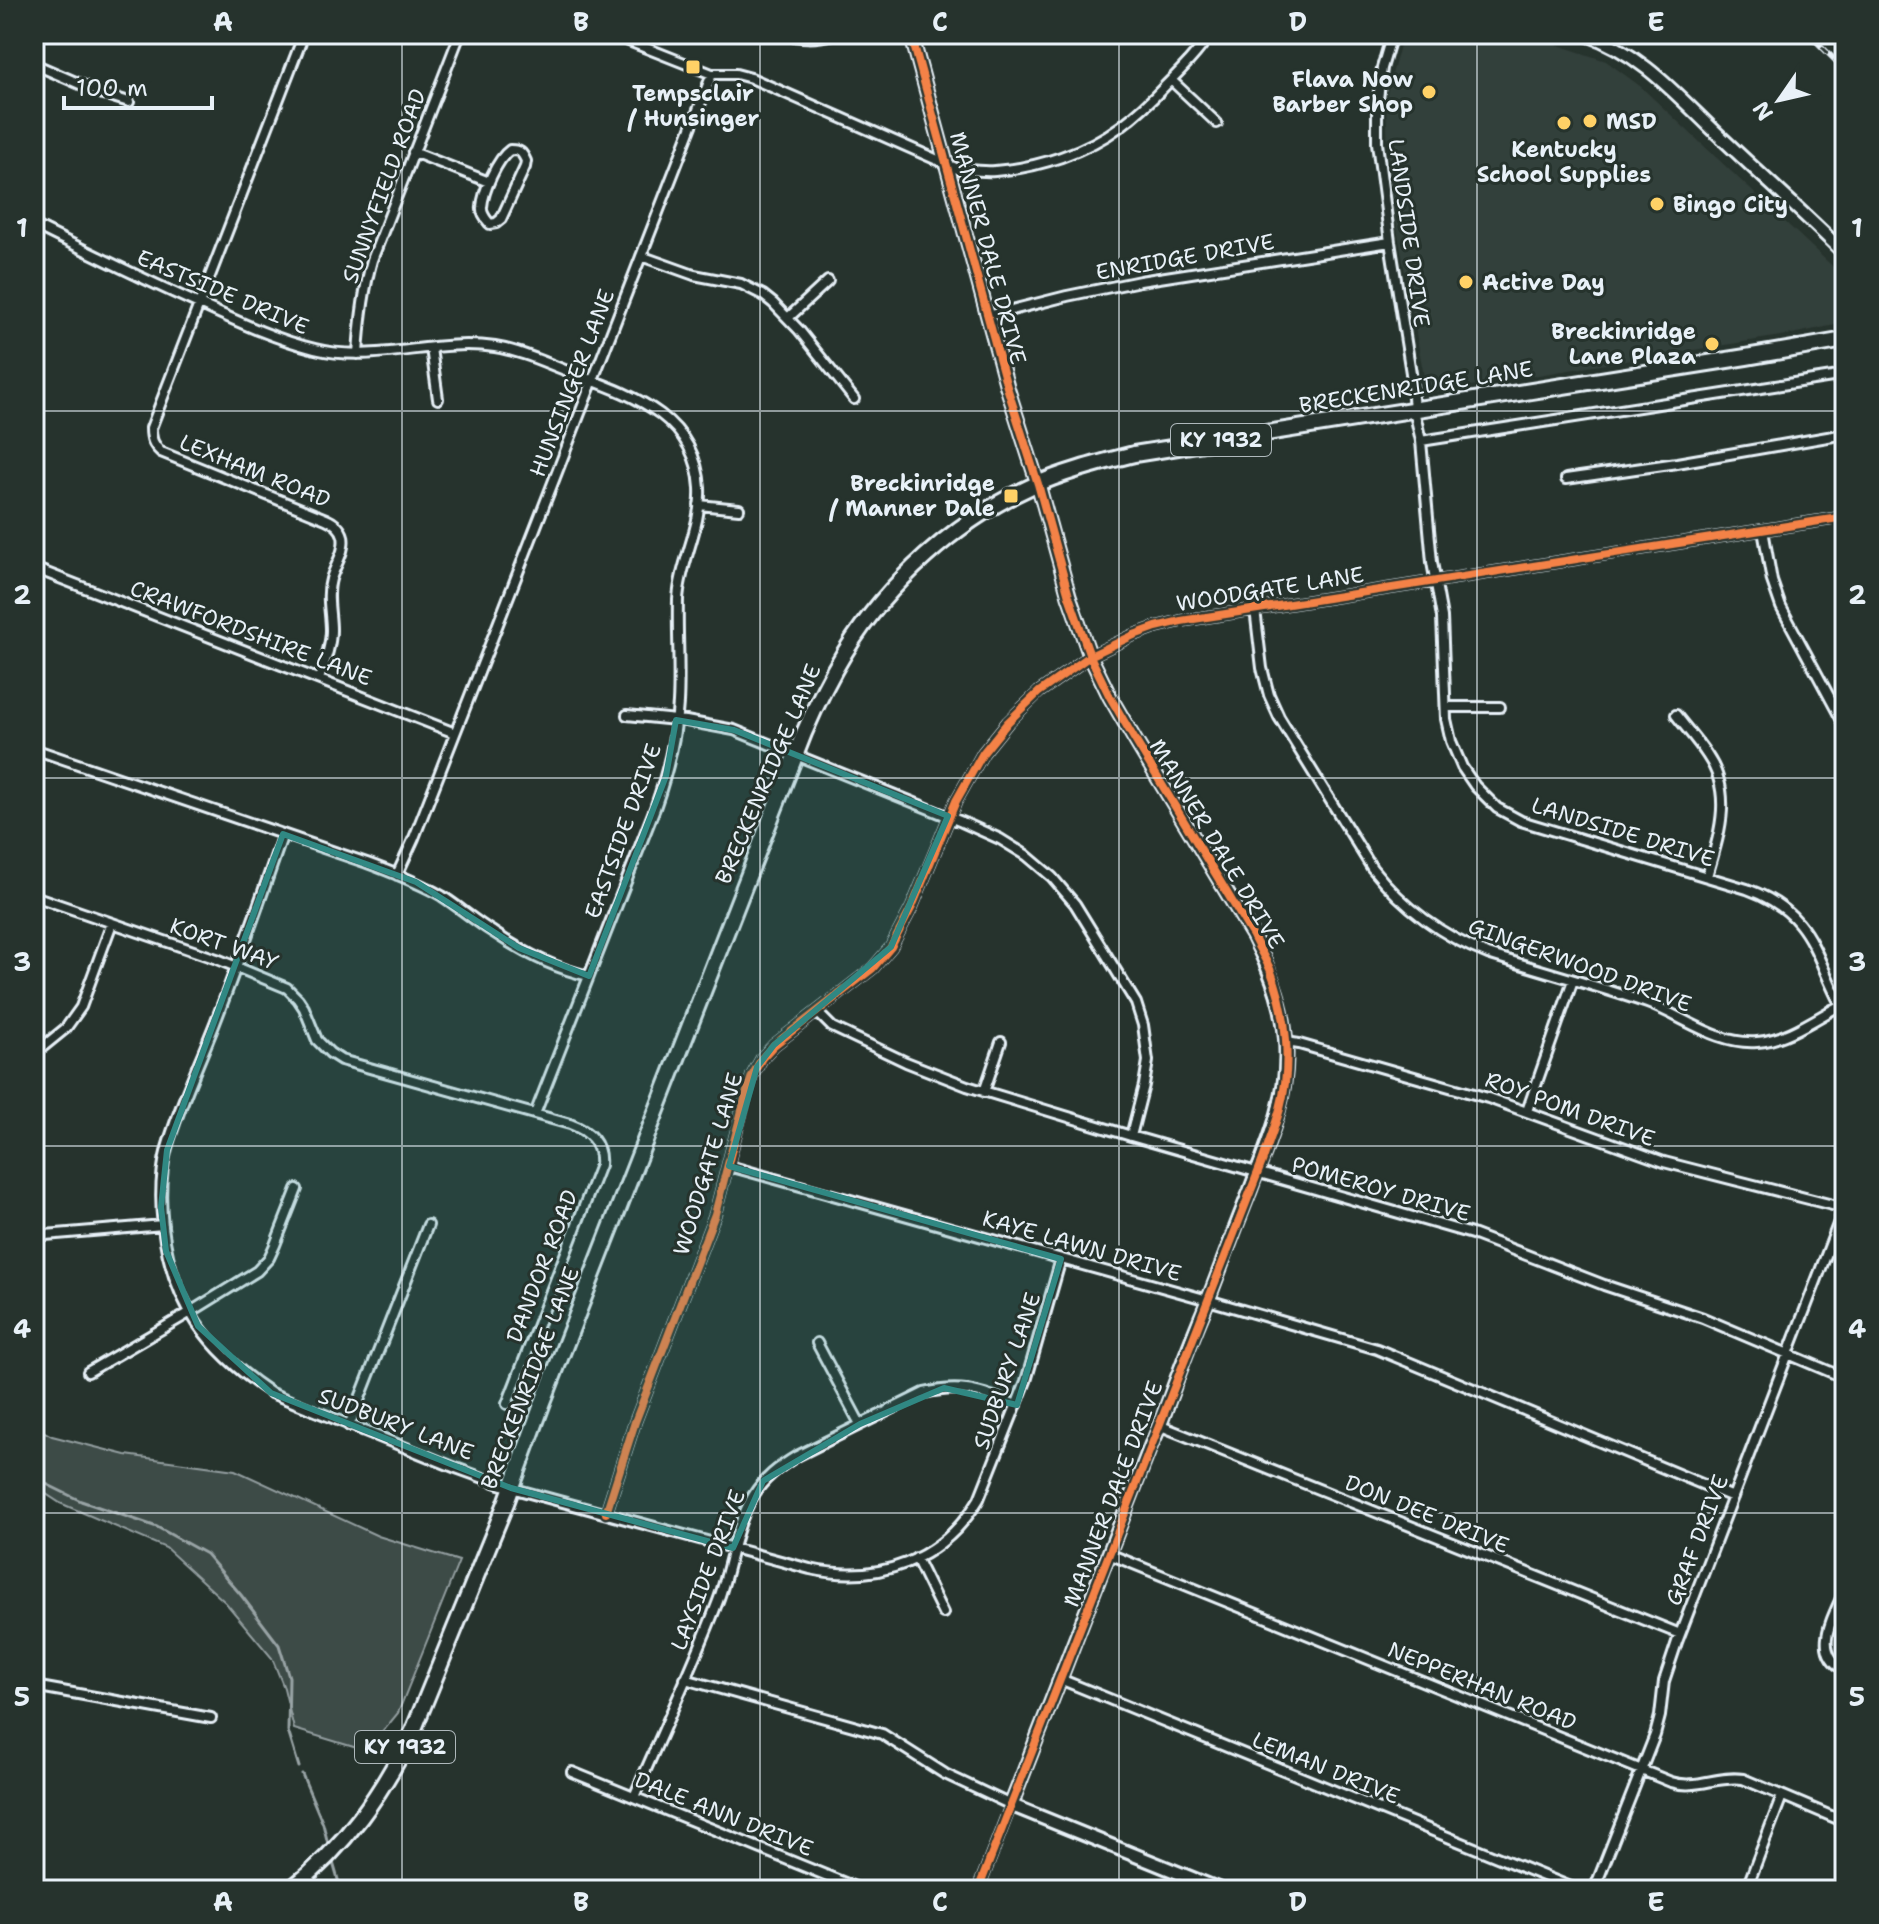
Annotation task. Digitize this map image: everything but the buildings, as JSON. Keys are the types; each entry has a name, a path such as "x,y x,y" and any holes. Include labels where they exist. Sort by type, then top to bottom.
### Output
{"main road":[{"name":"BRECKENRIDGE LANE","path":"290,1890 312,1873 351,1832 376,1798 413,1731 818,702 846,650 900,581 951,535 1011,496 1062,475 1146,452 1845,340"}],"street":[{"name":"LEXHAM ROAD","path":"304,34 151,428 151,436 153,444 161,452 175,459 333,522 340,530 342,551 329,592 331,639 319,679"},
{"name":"SUNNYFIELD ROAD","path":"358,354 364,290 372,260 460,34"},
{"path":"611,34 712,74 736,74 751,78 958,169 993,171 1036,164 1072,152 1119,128 1171,80 1210,34"},
{"path":"782,34 816,39 833,34"},
{"name":"MANNER DALE DRIVE","path":"911,34 1007,387 1090,656 1135,740 1270,969 1281,1005 1286,1042 1280,1109 1258,1172 978,1890"},
{"name":"LANDSIDE DRIVE","path":"1392,34 1382,68 1377,143 1421,441 1430,537 1442,617 1446,707 1451,741 1462,767 1475,786 1497,808 1521,821 1764,895 1789,912 1803,928 1843,1009"},
{"path":"1585,34 1625,52 1651,72 1845,254"},
{"path":"34,64 129,102"},
{"name":"HUNSINGER LANE","path":"397,875 712,74"},
{"path":"1171,80 1217,123"},
{"path":"510,150 522,153 525,167 501,219 490,224 481,209 489,182 502,155 510,150"},
{"path":"413,152 489,182"},
{"name":"EASTSIDE DRIVE","path":"34,225 136,276 290,342 332,352 358,354 467,345 498,347 529,356 648,404 675,427 687,444 696,466 700,489 698,518 678,599 679,669 674,740 659,797 535,1114"},
{"name":"ENRIDGE DRIVE","path":"988,316 1140,281 1390,242"},
{"path":"641,256 694,275 741,284 763,295 788,318 854,399"},
{"path":"788,318 828,281"},
{"path":"431,348 438,399"},
{"path":"1421,441 1845,375"},
{"path":"1566,479 1845,434"},
{"path":"699,505 739,509"},
{"name":"WOODGATE LANE","path":"606,1513 635,1422 715,1214 746,1095 757,1067 774,1045 873,968 891,947 912,907 948,816 983,753 1008,722 1039,692 1090,656 1134,635 1181,621 1845,517"},
{"path":"1763,530 1772,581 1781,607 1845,726"},
{"name":"CRAWFORDSHIRE LANE","path":"34,568 455,733"},
{"name":"GINGERWOOD DRIVE","path":"1255,609 1262,668 1279,717 1355,842 1386,886 1408,908 1439,931 1469,947 1654,1006 1719,1036 1747,1042 1778,1037 1843,1009"},
{"path":"1446,707 1500,707"},
{"path":"627,715 734,730 948,816 1000,839 1026,855 1052,877 1075,904 1129,990 1143,1025 1148,1061 1131,1136"},
{"path":"1676,715 1709,757 1723,796 1721,828 1707,876"},
{"path":"34,749 425,886 519,948 570,972 589,976"},
{"name":"SUDBURY LANE","path":"283,834 167,1150 161,1188 166,1251 189,1313 218,1351 244,1376 284,1400 511,1488 810,1569 842,1575 875,1572 916,1558 945,1541 970,1513 986,1485 1017,1405 1061,1259"},
{"name":"KORT WAY","path":"34,896 276,982 293,992 304,1008 317,1040 336,1058 535,1114 582,1129 595,1140"},
{"path":"34,1054 66,1028 81,1007 112,923"},
{"path":"1527,1111 1573,980"},
{"name":"POMEROY DRIVE","path":"817,1012 832,1027 857,1039 984,1092 1472,1234 1604,1285 1703,1318 1845,1378"},
{"path":"984,1092 1001,1042"},
{"name":"ROY POM DRIVE","path":"1286,1042 1383,1067 1527,1111 1664,1162 1844,1207"},
{"name":"DANDOR ROAD","path":"507,1404 597,1172 600,1158 595,1140"},
{"name":"KAYE LAWN DRIVE","path":"729,1166 1377,1349 1733,1497"},
{"path":"88,1372 249,1277 264,1264 275,1245 297,1189"},
{"name":"GRAF DRIVE","path":"1594,1890 1655,1735 1664,1681 1680,1634 1844,1207"},
{"path":"45,1235 163,1225"},
{"path":"349,1426 428,1225"},
{"path":"817,1343 860,1424"},
{"name":"LAYSIDE DRIVE","path":"634,1797 717,1602 750,1500 763,1481 790,1460 924,1393 944,1388 974,1390 1017,1405"},
{"name":"DON DEE DRIVE","path":"1161,1426 1680,1634"},
{"name":"NEPPERHAN ROAD","path":"1109,1554 1671,1782 1686,1786 1727,1778 1743,1779 1845,1822"},
{"path":"916,1558 943,1613"},
{"path":"1845,1589 1826,1641 1827,1654 1834,1664 1845,1670"},
{"path":"685,1679 882,1734 945,1774 1011,1805 1221,1890"},
{"name":"LEMAN DRIVE","path":"1060,1679 1578,1890"},
{"path":"34,1686 211,1718"},
{"name":"DALE ANN DRIVE","path":"572,1772 862,1890"},
{"path":"1746,1890 1782,1796"}],"highlighted area":[{"path":"676,720 734,730 948,816 891,947 774,1045 757,1067 729,1166 1061,1259 1017,1405 944,1388 860,1424 763,1481 733,1548 511,1488 271,1393 198,1326 166,1251 161,1207 167,1150 283,834 416,882 519,948 589,976 666,776"}],"shaded area":[{"path":"1403,34 1525,34 1606,61 1640,86 1845,278 1845,323 1427,393 1389,185 1386,97"},
{"path":"34,1426 52,1436 126,1455 235,1470 378,1536 459,1561 398,1713 367,1751 294,1729 284,1688 272,1658 226,1603 166,1548 60,1503 34,1486"}],"waterway":[{"path":"34,1478 81,1501 157,1527 206,1554 279,1645 289,1677 288,1731 299,1767"},
{"path":"302,1774 323,1824 329,1848"},
{"path":"332,1859 341,1890"}],"railway":[{"path":"1809,34 1845,70"}],"cycle path":[{"path":"911,34 1007,387 1090,656 1110,697 1268,965 1284,1020 1287,1056 1280,1109 1262,1162 978,1890"},
{"path":"606,1513 635,1422 715,1214 752,1076 774,1045 873,968 891,947 912,907 956,801 983,753 1008,722 1039,692 1090,656 1134,635 1181,621 1845,517"}],"place":[{"name":"Tempsclair / Hunsinger","path":"693,67"},
{"name":"Flava Now Barber Shop","path":"1429,92"},
{"name":"MSD","path":"1590,121"},
{"name":"Kentucky School Supplies","path":"1564,123"},
{"name":"Bingo City","path":"1657,204"},
{"name":"Active Day","path":"1466,282"},
{"name":"Breckinridge Lane Plaza","path":"1712,344"},
{"name":"Breckinridge / Manner Dale","path":"1011,496"}]}
